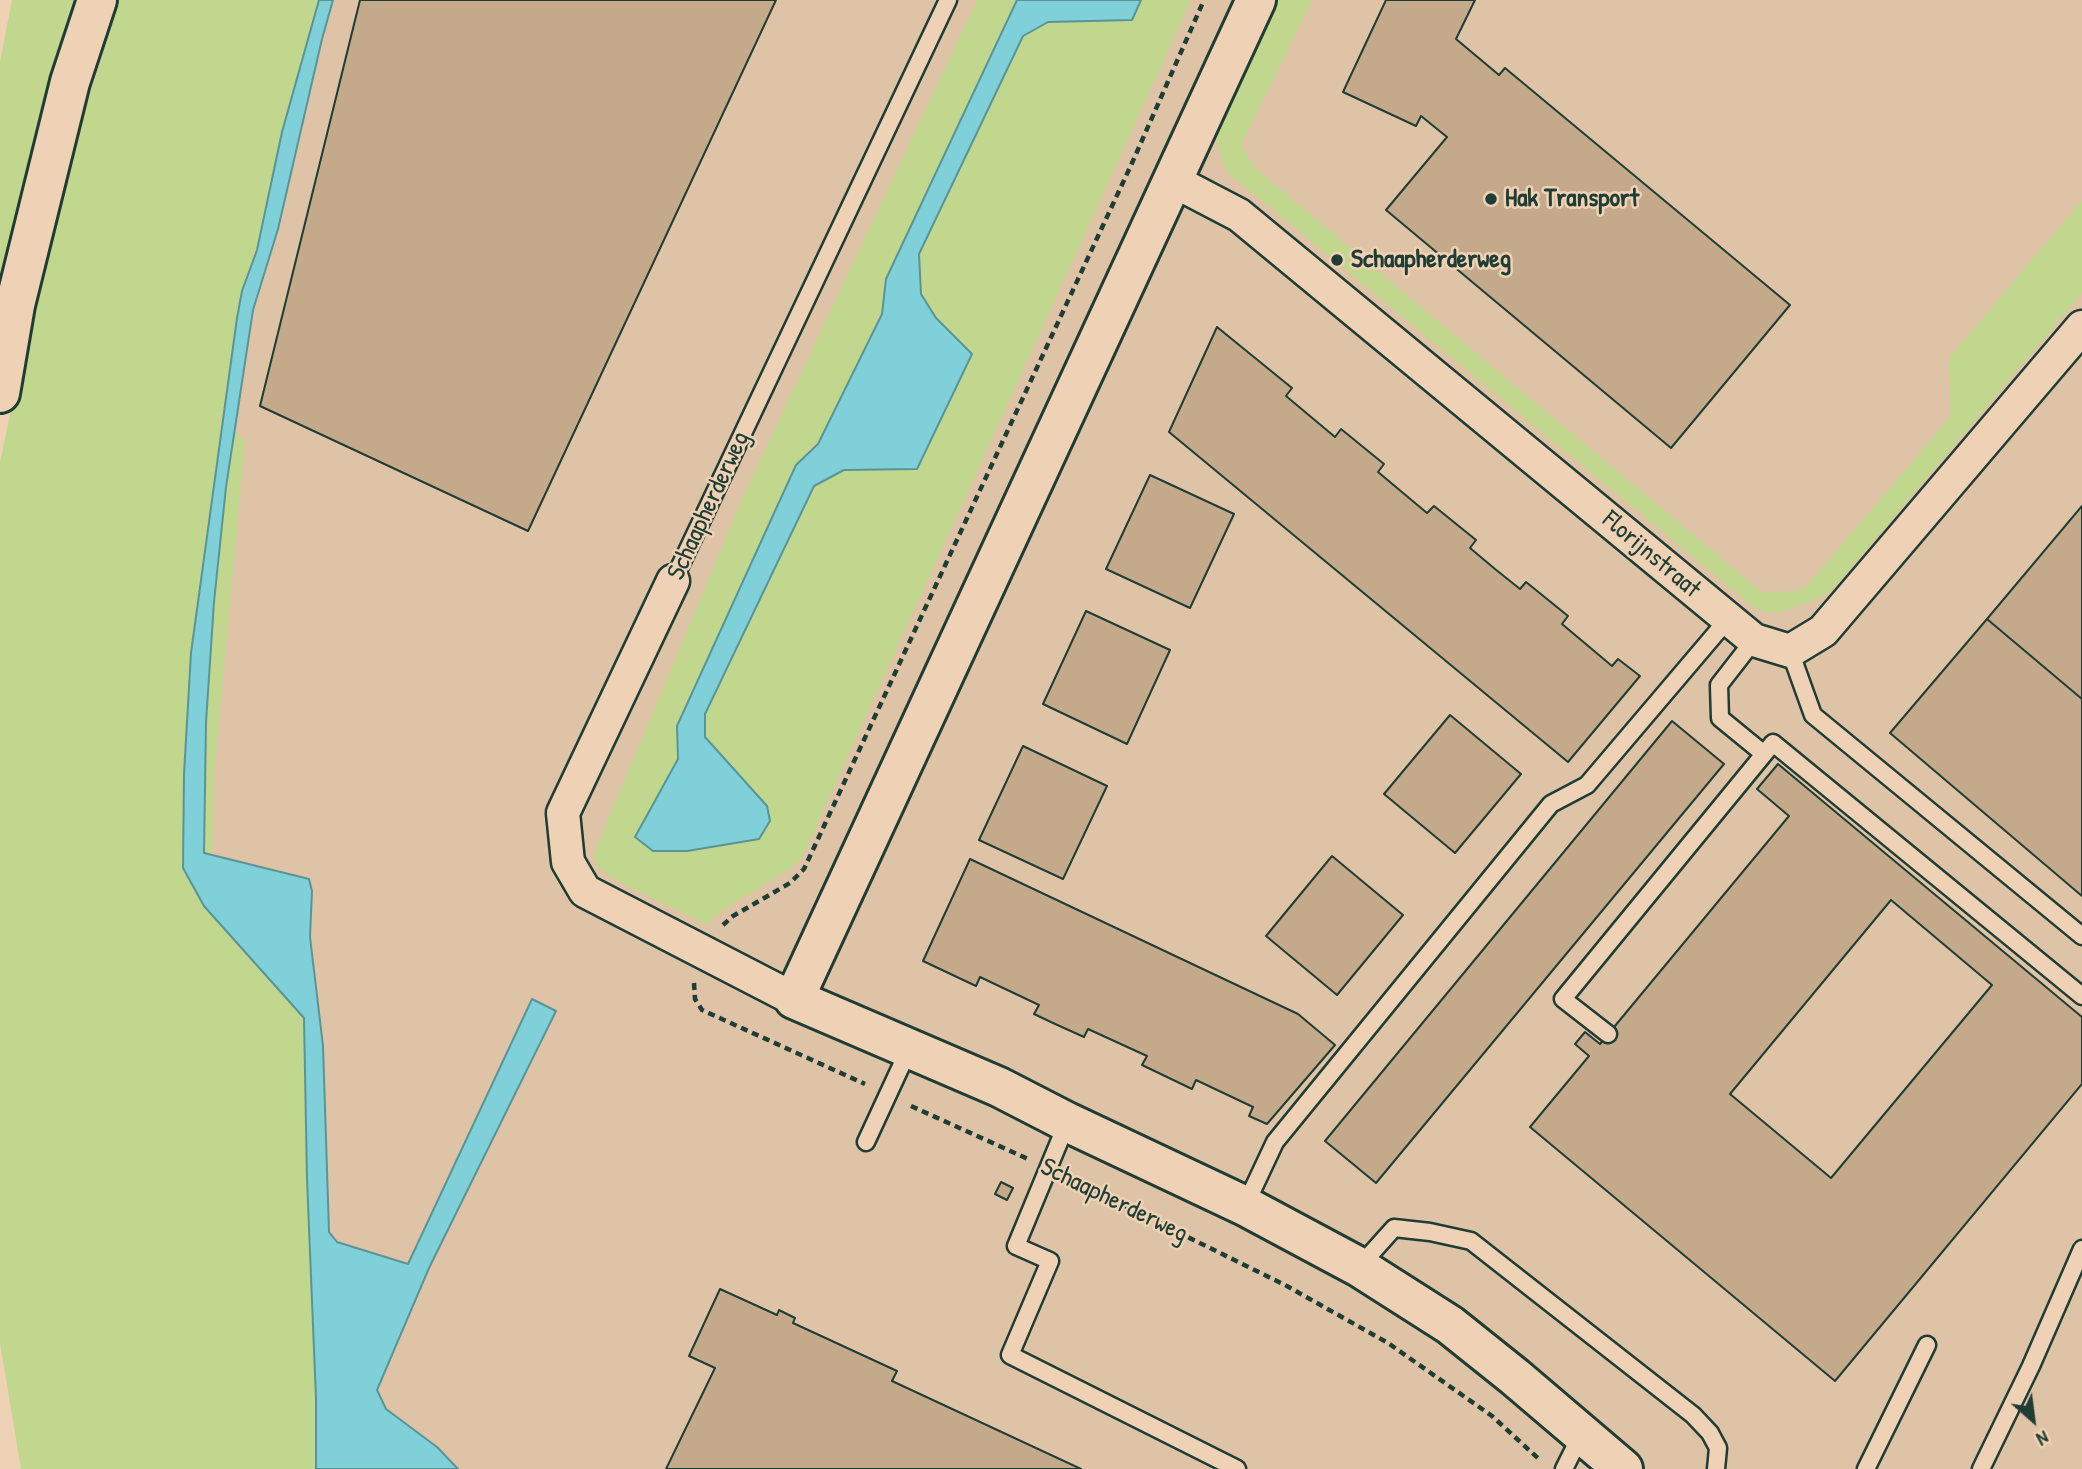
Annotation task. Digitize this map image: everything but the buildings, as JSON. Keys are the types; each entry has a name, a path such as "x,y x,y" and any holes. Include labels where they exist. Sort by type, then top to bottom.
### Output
{"main road":[{"path":"0,393 22,278 70,82 97,0"},
{"path":"794,999 1256,0"},
{"name":"Schaapherderweg","path":"794,999 999,1087 1245,1206 1359,1267 1450,1325 1623,1469"}],"street":[{"name":"Florijnstraat","path":"1172,180 1239,215 1754,640 1790,651"},
{"path":"1790,651 1823,631 2082,327"},
{"name":"Schaapherderweg","path":"673,581 563,813 568,862 585,891 794,999"}],"lane":[{"name":"Schaapherderweg","path":"673,581 948,0"},
{"path":"1245,1206 1275,1142 1551,804 1587,785 1728,619"},
{"path":"1754,640 1719,685 1720,718 1764,754"},
{"path":"1790,651 1813,715 2082,936"},
{"path":"1608,1034 1563,999 1773,743 2082,996"},
{"path":"866,1142 909,1049"},
{"path":"1067,1122 1016,1247 1050,1261 1010,1355 1237,1469"},
{"path":"1359,1267 1394,1228 1471,1241 1693,1415 1710,1433 1718,1448 1716,1469"},
{"path":"1981,1469 2031,1366 2082,1249"},
{"path":"1866,1469 1927,1345"},
{"path":"1564,1469 1582,1433"}],"path":[{"name":"Schaapherderweg","path":"1203,0 1132,163 804,869 790,883 733,916 723,926 693,985 695,999 702,1010 1048,1168 1285,1285 1388,1343 1492,1416 1550,1469"}],"shaded area":[{"path":"231,0 2082,0 2082,1469 294,1469 101,907"}],"green space":[{"path":"12,0 85,0 0,330 0,62"},
{"path":"119,0 319,0 282,132 257,250 242,291 237,318 191,653 184,774 183,868 205,906 304,1018 316,1469 21,1469 0,1343 0,463 24,346 65,175"},
{"path":"977,0 1016,0 886,279 882,314 818,444 796,465 677,726 678,759 636,837 767,806 705,737 705,714 814,486 844,470 917,469 971,355 936,318 921,294 919,254 1023,36 1048,22 1132,20 1141,0 1191,0 802,857 793,867 723,910 706,924 621,883 598,867 594,853 745,492"},
{"path":"1278,0 1312,0 1241,145 1254,167 1763,593 1803,590 1951,416 1949,358 2082,200 2082,293 1833,589 1822,597 1784,611 1770,613 1756,609 1226,171 1216,139 1219,118"},
{"path":"235,432 245,441 214,775 212,854 204,853 206,722 214,602"}],"water":[{"path":"319,0 333,0 278,229 253,310 226,487 214,602 206,722 204,853 309,879 312,891 310,937 323,1046 329,1232 337,1242 408,1264 532,999 556,1011 429,1268 377,1390 386,1409 437,1447 458,1469 316,1469 304,1018 204,906 183,868 184,774 191,653 237,318 242,291 257,250 282,132"},
{"path":"1017,0 1141,0 1132,20 1048,22 1023,36 919,254 921,294 936,318 972,354 917,469 844,470 814,486 705,714 705,737 767,806 770,821 759,839 687,851 653,851 635,837 678,759 677,726 796,465 818,444 882,314 886,279"}],"place":[{"name":"Hak Transport","path":"1491,199"},
{"name":"Schaapherderweg","path":"1337,260"}]}
